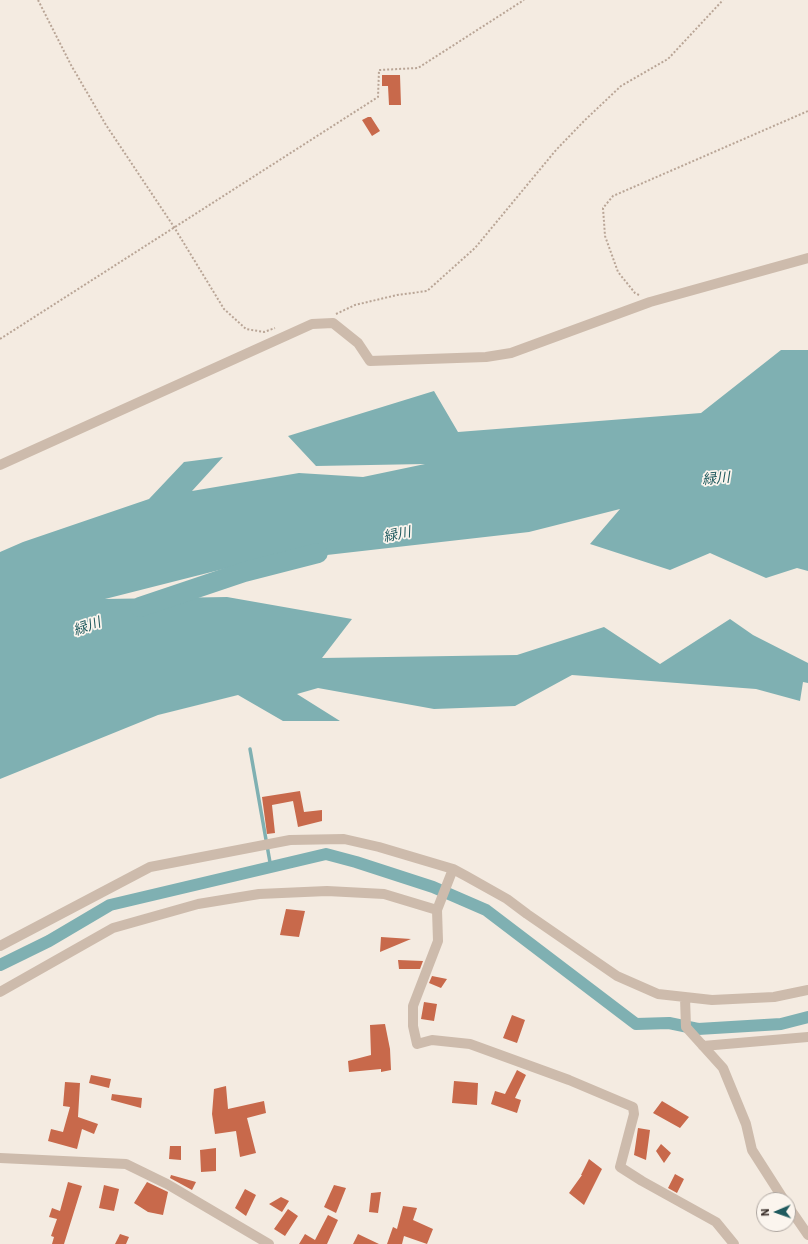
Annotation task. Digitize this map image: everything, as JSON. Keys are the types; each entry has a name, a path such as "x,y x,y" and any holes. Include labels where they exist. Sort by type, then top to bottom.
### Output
{"street":[{"path":"0,465 312,324 333,323 358,343 370,361 486,357 511,352 650,302 808,258"},
{"path":"0,946 150,867 290,840 344,839 379,847 453,869 507,898 527,914 617,976 658,994 712,1000 774,997 808,990"},
{"path":"453,869 437,910 438,941 413,1006 413,1026 417,1044 432,1040 470,1044 569,1080 632,1107 634,1114 620,1167 642,1181 716,1222 734,1244"},
{"path":"0,992 113,928 198,904 259,894 327,890 384,894 437,910"},
{"path":"685,998 686,1027 723,1068 746,1124 752,1150 779,1192"},
{"path":"703,1046 808,1037"},
{"path":"0,1158 126,1164 167,1184 269,1244"},
{"path":"796,1218 808,1235"}],"path":[{"path":"38,0 71,65 106,125 174,227 224,309 246,329 264,332 278,327"},
{"path":"0,339 378,97 379,70 418,68 524,0"},
{"path":"333,323 335,315 355,305 397,295 427,291 475,248 556,150 584,121 621,86 668,59 723,0"},
{"path":"650,302 635,293 618,272 605,236 603,208 613,196 808,111"}],"water":[{"path":"781,350 808,350 808,571 797,568 766,578 710,553 670,570 590,544 620,509 529,532 239,565 105,599 227,597 352,619 322,658 517,655 604,627 660,664 730,619 753,635 808,663 808,683 803,682 800,701 756,689 572,675 515,706 434,709 318,688 297,694 340,721 283,721 238,695 158,715 0,779 0,552 23,542 149,499 184,462 223,457 192,491 299,473 363,477 425,464 316,466 288,436 434,391 458,432 701,413"}],"building":[{"path":"382,75 400,75 401,105 389,105 388,86 382,86"},
{"path":"371,117 380,131 372,136 362,120"},
{"path":"300,791 304,812 322,810 322,821 298,827 293,801 272,805 275,833 267,834 262,797"},
{"path":"286,909 305,911 299,937 280,935"},
{"path":"381,937 411,939 380,952"},
{"path":"398,960 423,961 420,969 399,969"},
{"path":"432,976 447,979 441,988 429,983"},
{"path":"424,1002 437,1004 434,1021 421,1019"},
{"path":"512,1015 525,1020 517,1043 503,1038"},
{"path":"385,1024 390,1049 391,1070 381,1072 381,1069 349,1072 348,1061 371,1055 370,1025"},
{"path":"517,1070 526,1075 515,1098 521,1100 517,1113 491,1104 495,1091 505,1094"},
{"path":"91,1075 111,1079 109,1088 89,1083"},
{"path":"454,1081 478,1083 477,1105 452,1103"},
{"path":"65,1082 80,1083 78,1117 98,1124 94,1134 82,1129 77,1149 48,1141 51,1129 63,1132 70,1107 63,1106"},
{"path":"226,1086 228,1109 264,1101 266,1113 247,1118 256,1153 240,1157 236,1131 215,1134 212,1114 214,1089"},
{"path":"112,1094 142,1098 141,1108 111,1100"},
{"path":"662,1101 689,1117 680,1128 653,1113"},
{"path":"638,1128 650,1130 646,1160 634,1155"},
{"path":"661,1144 671,1153 664,1163 656,1151"},
{"path":"170,1146 181,1146 181,1160 169,1159"},
{"path":"216,1148 216,1171 201,1172 200,1150"},
{"path":"589,1159 602,1169 584,1205 569,1193 582,1175"},
{"path":"675,1174 684,1179 677,1193 668,1188"},
{"path":"171,1175 196,1182 192,1190 170,1178"},
{"path":"68,1182 82,1186 64,1244 52,1244 54,1237 51,1236 57,1219 49,1217 52,1208 60,1211"},
{"path":"147,1182 168,1192 163,1215 148,1212 134,1203"},
{"path":"104,1185 119,1189 114,1211 99,1208"},
{"path":"334,1185 346,1188 336,1213 324,1207"},
{"path":"245,1189 256,1195 246,1216 235,1208"},
{"path":"381,1192 378,1213 369,1212 371,1193"},
{"path":"281,1197 289,1201 282,1212 269,1204"},
{"path":"403,1206 417,1208 413,1220 433,1229 427,1244 404,1236 402,1244 387,1244 393,1227 397,1229"},
{"path":"288,1209 298,1216 285,1236 274,1229"},
{"path":"328,1215 338,1220 327,1244 299,1244 305,1234 315,1240"},
{"path":"120,1234 129,1237 126,1244 115,1244"},
{"path":"358,1234 379,1244 353,1244"}],"waterway":[{"name":"緑川","path":"140,607 244,572 318,553"},
{"path":"250,749 271,868"},
{"path":"0,965 49,941 110,905 326,854 433,887 486,910 636,1024 669,1023 698,1029 781,1024 808,1017"}]}
